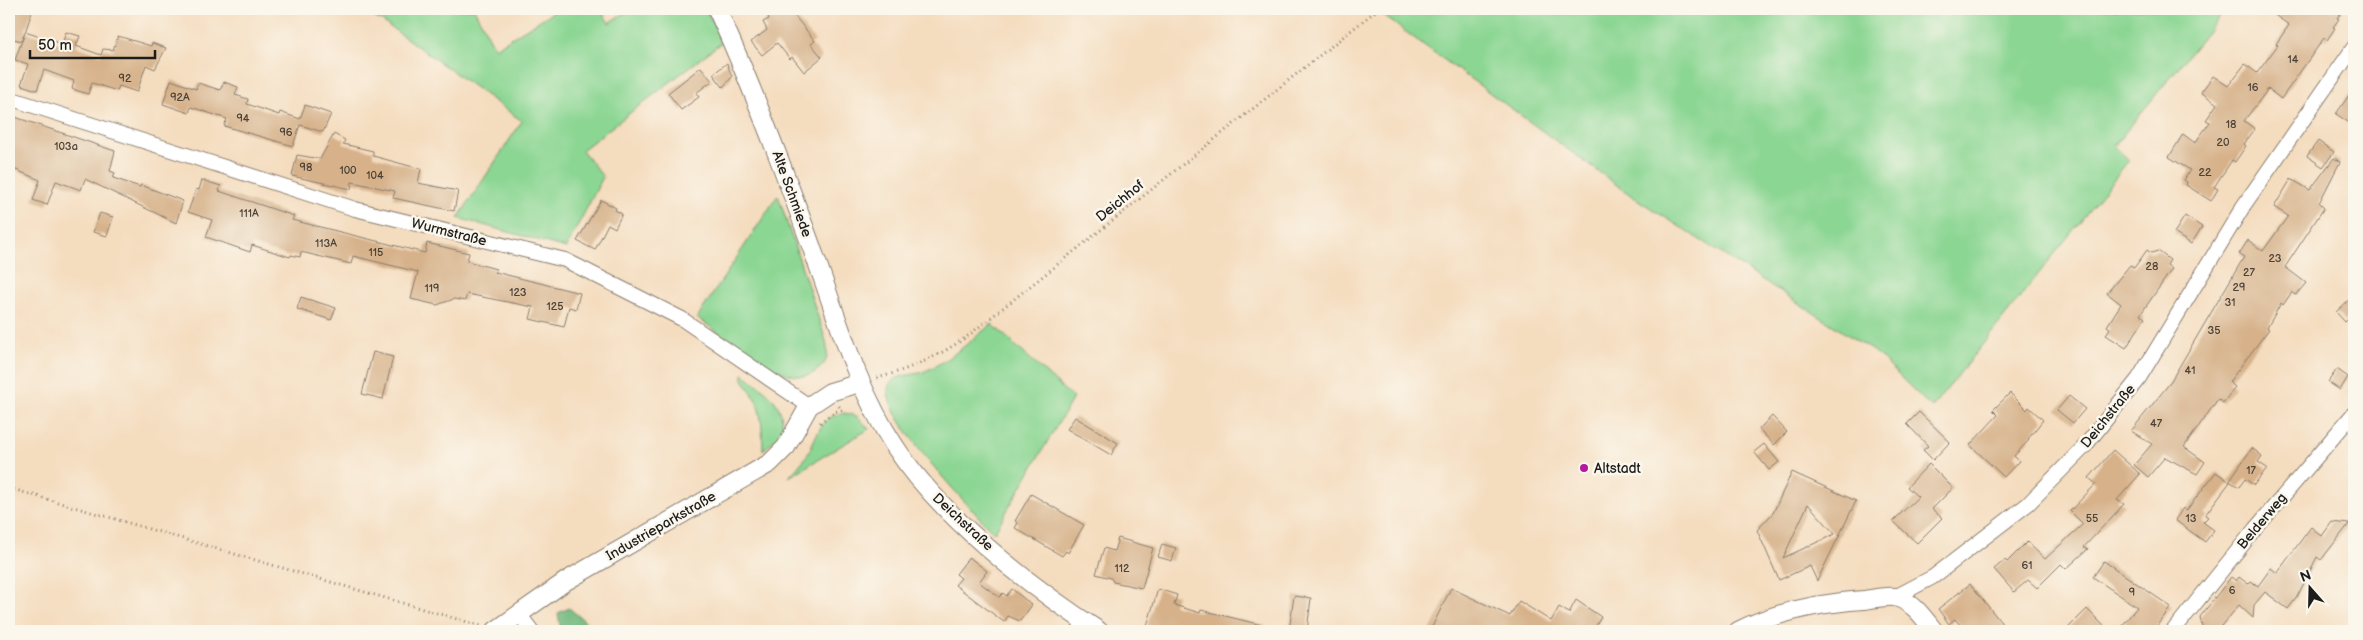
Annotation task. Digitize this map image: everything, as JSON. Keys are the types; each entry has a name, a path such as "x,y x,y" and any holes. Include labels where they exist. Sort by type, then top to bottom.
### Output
{"street":[{"name":"Alte Schmiede","path":"717,9 751,84 860,383"},
{"name":"Deichstraße","path":"1738,631 1764,618 1801,608 1840,601 1895,597 1933,576 2028,504 2085,446 2139,378 2244,205 2354,47"},
{"name":"Wurmstraße","path":"9,98 355,209 566,260 682,319 809,406"},
{"path":"809,406 830,392 860,383"},
{"name":"Deichstraße","path":"860,383 893,445 925,487 956,520 1032,582 1078,626 1099,631"},
{"name":"Industrieparkstraße","path":"492,630 519,614 566,581 770,463 786,446 809,406"},
{"name":"Belderweg","path":"2173,631 2256,528 2354,413"},
{"path":"1895,597 1913,606 1934,631"},
{"path":"519,614 532,631"}],"path":[{"name":"Deichhof","path":"860,383 914,367 948,350 969,336 1378,9"},
{"path":"9,488 492,630"}],"green space":[{"path":"358,9 474,9 495,48 558,9 600,9 609,23 631,9 706,9 722,42 582,150 603,177 566,248 458,218 522,121 382,21"},
{"path":"1387,9 2226,9 2114,146 2129,160 1932,408 1876,353 1632,196 1381,14"},
{"path":"778,195 827,345 825,363 819,369 804,376 787,374 774,369 697,318"},
{"path":"992,324 1073,398 994,533 948,483 909,435 895,412 888,394 891,382 901,377 932,368 950,357"},
{"path":"743,374 767,392 778,406 781,415 781,435 763,450 760,413 754,397 743,380"},
{"path":"845,413 857,416 869,429 789,477 807,455 820,428 825,422 830,418"},
{"path":"569,608 597,631 561,631 558,613"}],"building":[{"path":"11,9 33,9 22,41 9,38 9,16"},
{"path":"765,9 789,9 815,41 811,44 822,57 804,72 777,43 762,55 751,42 767,30 763,22 769,19"},
{"path":"2266,9 2344,9 2337,18 2339,19 2333,27 2335,28 2327,40 2324,38 2281,99 2268,89 2244,121 2255,129 2244,144 2246,146 2235,162 2232,160 2214,187 2218,189 2211,201 2186,185 2187,182 2184,180 2190,170 2169,157 2183,134 2195,143 2210,122 2206,120 2217,104 2201,92 2213,76 2228,86 2245,64 2257,73 2278,45 2276,44 2289,25"},
{"path":"25,32 62,44 66,32 80,36 76,46 101,55 103,49 113,50 118,36 151,46 152,43 166,48 155,69 146,65 137,92 119,86 117,91 92,83 88,94 72,89 74,81 44,70 37,90 21,85 28,64 15,60"},
{"path":"727,63 732,77 723,87 713,74"},
{"path":"701,67 712,81 696,93 699,97 681,110 668,93"},
{"path":"171,80 196,89 198,83 220,90 224,82 238,87 235,95 248,99 247,104 279,115 280,112 300,119 305,105 331,114 323,132 300,125 293,146 224,126 227,119 191,107 189,113 163,104"},
{"path":"2354,88 2354,126 2336,114"},
{"path":"9,115 115,151 110,171 115,173 113,178 140,187 141,185 183,201 176,223 85,179 81,190 56,181 47,205 33,200 40,180 9,167"},
{"path":"334,134 345,140 343,144 373,151 373,156 421,169 418,183 458,191 454,211 393,198 395,191 352,182 351,189 292,176 297,155 320,159"},
{"path":"2318,141 2334,152 2323,167 2307,156"},
{"path":"2334,158 2340,162 2319,203 2324,208 2285,267 2306,283 2296,295 2292,292 2283,305 2281,303 2267,328 2269,329 2229,382 2235,387 2223,403 2218,399 2184,447 2205,462 2197,474 2165,457 2148,477 2134,465 2152,444 2131,431 2169,384 2244,257 2239,254 2248,240 2263,251 2288,216 2274,207 2291,179 2310,190"},
{"path":"202,180 221,186 219,191 294,216 292,220 425,253 427,243 469,253 467,261 496,269 495,272 580,293 576,309 569,307 564,327 530,319 533,307 467,294 465,301 454,299 437,305 411,299 418,272 353,256 351,264 301,252 300,257 291,255 290,257 252,245 250,252 206,237 212,220 188,212 196,189 199,190"},
{"path":"601,200 616,208 615,210 622,214 615,228 608,224 595,250 577,241"},
{"path":"100,213 113,217 107,236 93,232"},
{"path":"2185,216 2202,227 2191,244 2174,233"},
{"path":"2147,250 2151,253 2158,251 2170,260 2167,265 2172,269 2140,315 2145,318 2126,348 2106,335 2110,328 2107,326 2121,304 2107,293 2130,265 2134,268"},
{"path":"2354,295 2354,314 2345,322 2336,312"},
{"path":"301,297 336,308 331,320 297,309"},
{"path":"373,352 393,357 383,399 362,394"},
{"path":"2337,369 2348,377 2340,390 2328,382"},
{"path":"2010,393 2027,410 2029,407 2043,420 2029,440 2014,456 2019,461 2004,477 1970,445 1998,415 1993,410"},
{"path":"2069,396 2085,409 2073,423 2057,410"},
{"path":"1919,412 1950,442 1933,460 1923,450 1928,446 1907,424"},
{"path":"1772,416 1787,432 1774,445 1759,429"},
{"path":"1075,417 1118,443 1111,455 1067,429"},
{"path":"1764,444 1779,462 1769,470 1754,452"},
{"path":"2252,448 2262,456 2258,462 2267,468 2254,485 2245,479 2239,487 2229,481"},
{"path":"2113,450 2140,474 2117,500 2124,504 2084,547 2088,549 2066,569 2061,564 2037,588 2028,580 2014,592 1994,569 2005,560 2007,562 2027,542 2045,559 2083,524 2070,511 2096,484 2089,478"},
{"path":"1929,464 1953,488 1932,509 1942,518 1917,543 1893,521 1918,497 1907,487"},
{"path":"1792,472 1856,501 1817,581 1810,566 1779,580 1757,530 1773,513","holes":["1808,504 1835,534 1783,558"]},
{"path":"2216,472 2230,482 2205,515 2208,517 2203,522 2214,530 2205,542 2175,520 2183,508 2186,511"},
{"path":"1031,494 1084,525 1068,553 1066,551 1062,556 1015,528 1018,523 1015,521"},
{"path":"2332,522 2349,524 2321,560 2317,557 2297,597 2288,609 2265,592 2254,605 2253,618 2239,605 2218,631 2203,631 2200,617 2231,577 2236,581 2239,577 2248,584 2251,581 2258,586 2271,568 2277,573 2311,527 2322,536"},
{"path":"1118,538 1153,548 1142,588 1113,582 1111,578 1096,574 1104,548 1114,551"},
{"path":"1162,544 1176,548 1172,561 1158,557"},
{"path":"969,557 987,571 979,582 999,597 1003,593 1006,596 1012,589 1032,605 1020,621 1008,616 1004,622 955,585 961,578 956,574"},
{"path":"2104,561 2171,607 2153,631 2118,631 2137,607 2093,577"},
{"path":"1970,584 2008,631 1965,631 1955,619 1949,624 1938,609"},
{"path":"1451,588 1510,616 1519,601 1551,621 1559,607 1569,613 1576,600 1601,617 1593,631 1430,631"},
{"path":"1158,589 1177,595 1174,605 1200,613 1201,610 1266,626 1265,631 1165,631 1147,626"},
{"path":"1294,596 1311,598 1307,631 1289,631"},
{"path":"2087,609 2109,631 2065,631"}],"place":[{"name":"Altstadt","path":"1584,468"}]}
